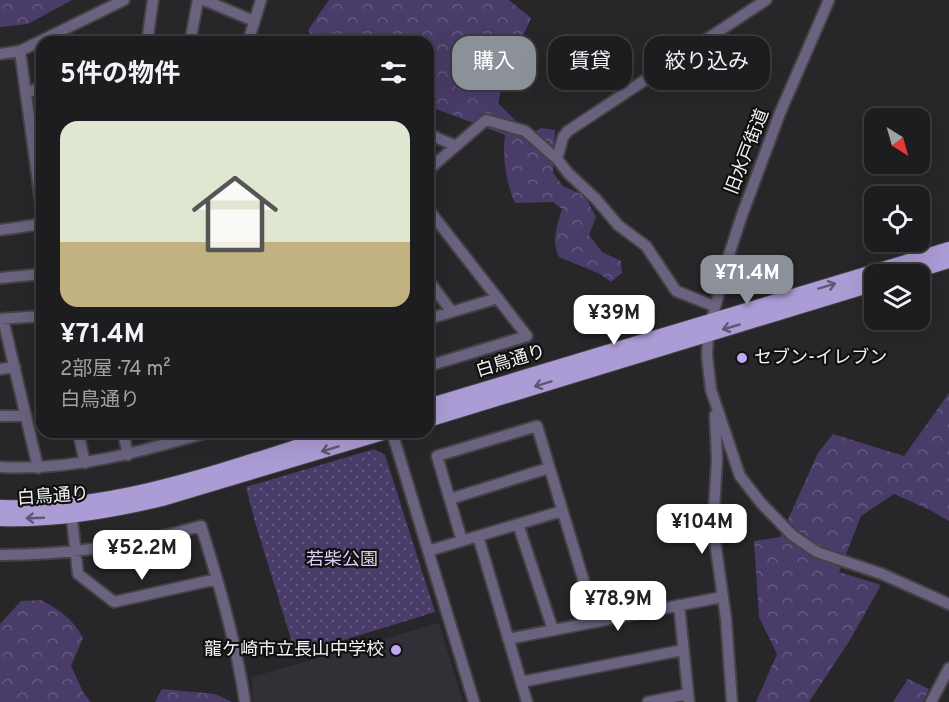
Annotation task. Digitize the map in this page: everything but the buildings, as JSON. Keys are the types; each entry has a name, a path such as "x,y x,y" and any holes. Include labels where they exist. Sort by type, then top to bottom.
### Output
{"main road":[{"name":"白鳥通り","path":"434,418 949,249"},
{"path":"930,267 949,261"},
{"name":"白鳥通り","path":"434,404 864,287"},
{"name":"白鳥通り","path":"0,507 71,511 158,488 323,438"},
{"name":"白鳥通り","path":"0,519 125,507 162,499 366,438"}],"street":[{"path":"51,36 124,0"},
{"path":"148,36 153,0"},
{"path":"191,36 198,0"},
{"path":"204,0 254,21"},
{"path":"250,36 261,0"},
{"path":"557,159 563,137 568,131 766,0"},
{"name":"旧水戸街道","path":"715,406 707,356 709,328 714,306 742,215 780,113 829,0"},
{"path":"0,54 20,51 36,43"},
{"path":"20,51 26,93 36,131"},
{"path":"26,93 36,89"},
{"path":"434,165 486,120 525,131 557,159 618,225 646,246 676,291 714,306"},
{"path":"434,137 456,146"},
{"path":"434,217 527,336 434,364"},
{"path":"0,230 36,225"},
{"path":"0,278 36,275"},
{"path":"434,288 452,312"},
{"path":"434,317 498,298"},
{"path":"36,316 2,319 38,468"},
{"path":"0,369 15,367"},
{"path":"715,406 717,459 713,527 726,619 732,702"},
{"path":"715,406 740,476 761,503 792,535 818,552 882,574 949,604"},
{"path":"0,416 26,416"},
{"path":"462,541 437,456 537,426 596,622"},
{"path":"80,438 86,463"},
{"path":"124,438 128,455"},
{"path":"0,467 38,468 86,463 128,455 169,438"},
{"path":"394,438 474,702"},
{"path":"450,499 549,468"},
{"path":"71,511 78,574 114,602 217,579"},
{"path":"428,551 562,511"},
{"path":"518,524 553,630"},
{"path":"0,555 75,552 145,542 201,526 224,600 241,673 245,702"},
{"path":"478,536 527,702"},
{"path":"508,639 722,597"},
{"path":"648,702 688,698 679,605"},
{"path":"521,682 683,650"},
{"path":"931,702 949,668"}],"shaded area":[{"name":"龍ケ崎市立長山中学校","path":"439,623 463,702 253,702 252,677"}],"green space":[{"path":"0,0 72,0 28,24 0,27"},
{"path":"329,0 509,0 531,18 523,36 452,36 452,90 501,90 498,103 530,135 541,128 555,130 553,173 563,186 585,196 596,217 589,235 602,252 621,261 622,273 611,282 600,274 559,257 555,239 562,209 553,202 515,203 505,170 505,135 434,108 434,36 312,36 308,30"},
{"path":"949,393 949,521 894,494 861,516 839,572 881,585 850,640 809,702 756,702 777,654 759,617 754,541 780,537 818,453 833,434 904,456"},
{"name":"若柴公園","path":"374,449 385,455 435,612 298,654 295,652 246,487"},
{"path":"41,600 54,607 75,625 83,638 71,666 84,694 91,702 0,702 0,624 21,601"},
{"path":"908,679 929,689 923,702 893,702"},
{"path":"162,689 215,694 232,702 155,702"}],"place":[{"name":"セブン-イレブン","path":"742,358"},
{"name":"龍ケ崎市立長山中学校","path":"396,650"}]}
